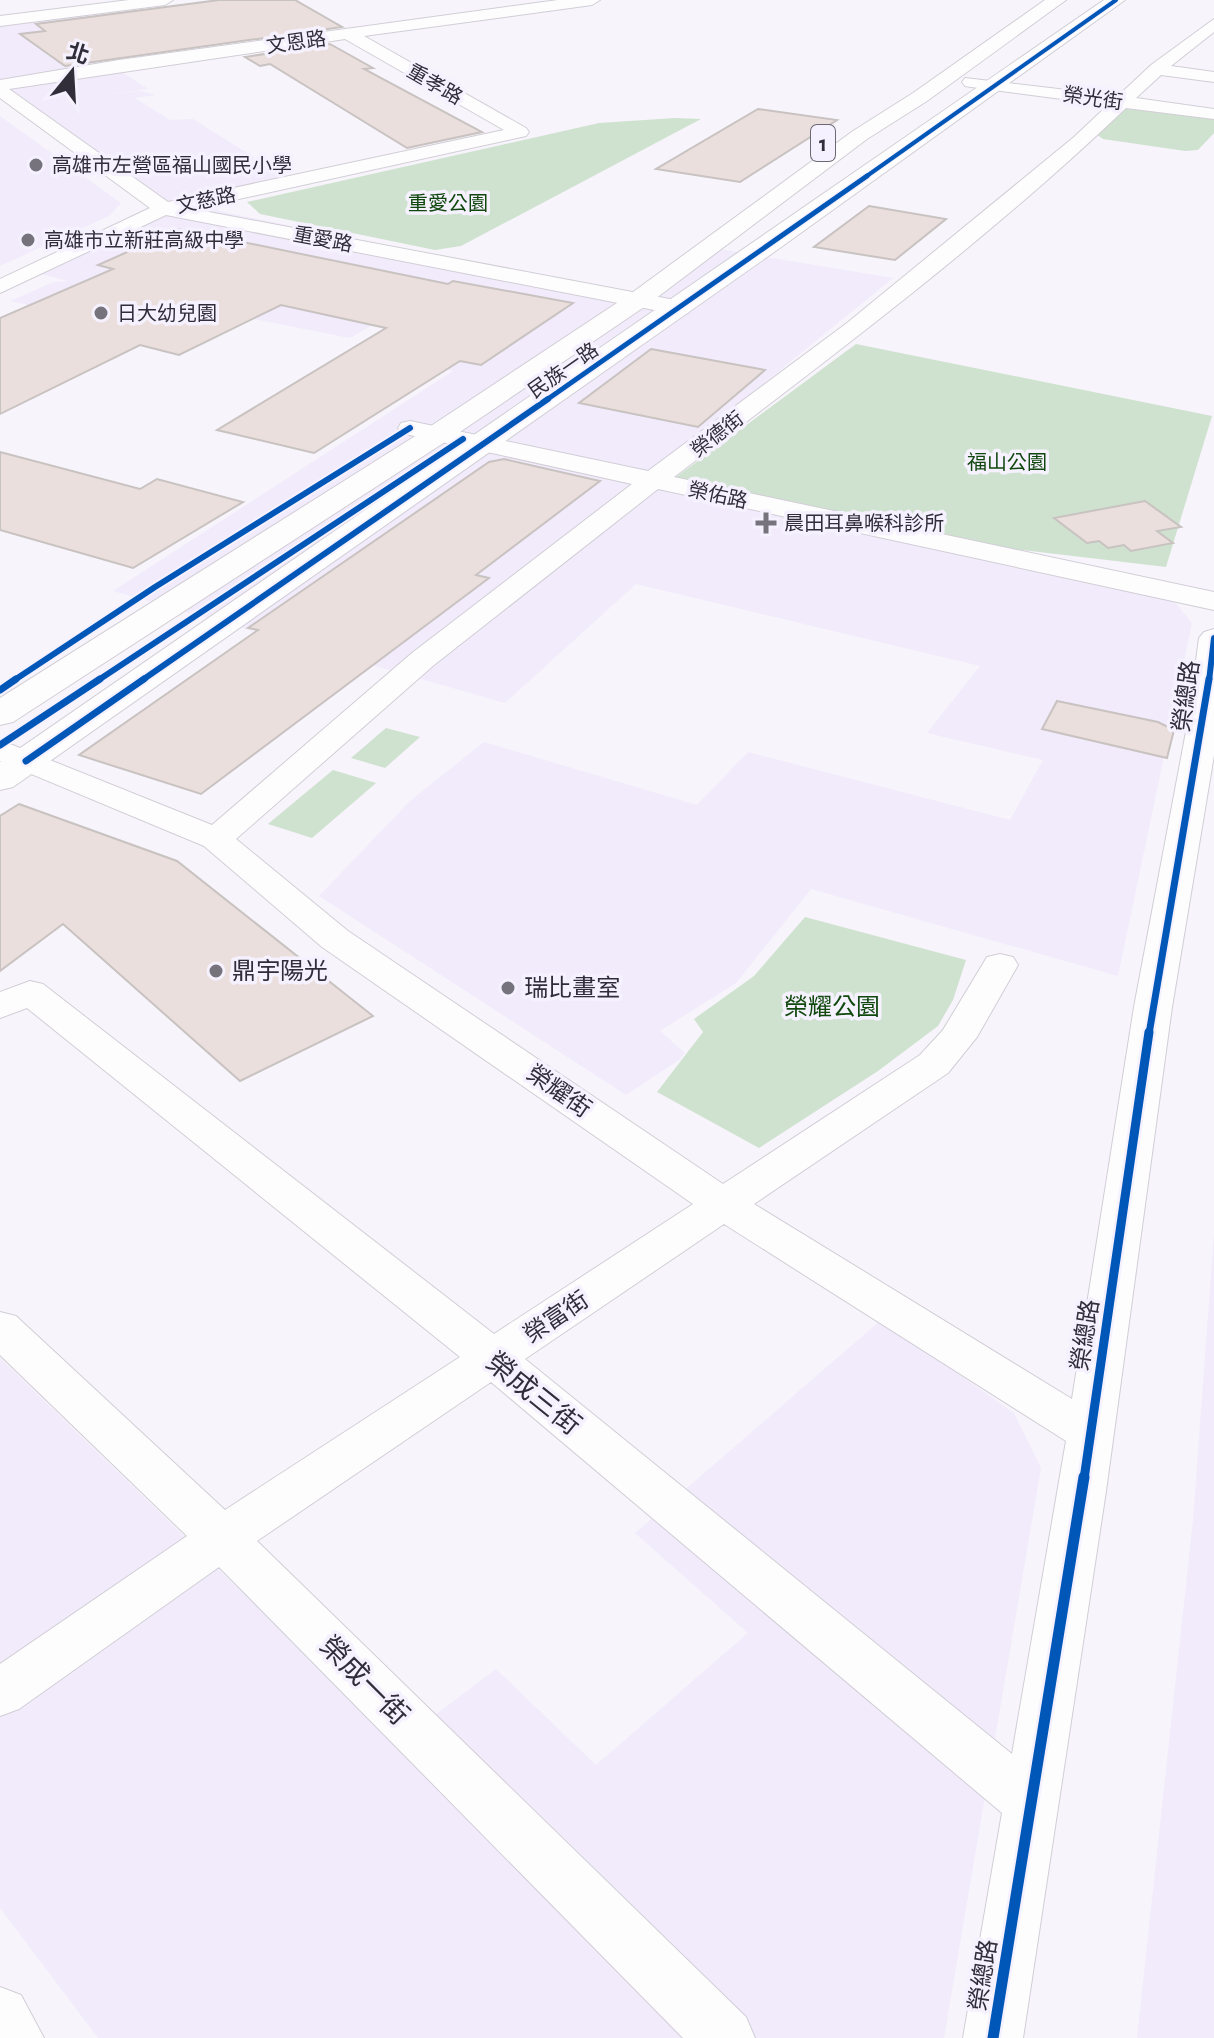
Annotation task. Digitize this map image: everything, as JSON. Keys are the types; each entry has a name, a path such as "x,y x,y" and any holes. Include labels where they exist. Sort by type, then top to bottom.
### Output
{"main road":[{"name":"民族一路","path":"647,302 838,132 907,91 1039,0"},
{"name":"民族一路","path":"0,714 449,436 647,302 860,135 920,97 1057,0"},
{"name":"民族一路","path":"984,83 1078,0"},
{"name":"民族一路","path":"6,759 449,436 647,302 1116,0"},
{"name":"民族一路","path":"0,690 155,587 449,436"}],"street":[{"path":"0,21 165,0"},
{"name":"文恩路","path":"0,88 119,65 592,0"},
{"name":"榮德街","path":"216,839 423,659 542,564 855,328 1081,141 1157,69 1214,24"},
{"name":"重孝路","path":"350,35 520,132"},
{"path":"1157,69 1214,77"},
{"name":"榮光街","path":"984,83 1214,114"},
{"name":"重愛路","path":"0,88 164,209 647,302"},
{"name":"文慈路","path":"0,287 164,209 520,132"},
{"name":"榮佑路","path":"449,436 1214,601"},
{"name":"榮總路","path":"993,2038 1090,1433 1153,1007 1204,721 1214,638"},
{"name":"榮耀街","path":"6,759 216,839 335,939 724,1205 1090,1433"},
{"name":"榮富街","path":"0,1693 222,1538 934,1064 958,1037 1000,965"},
{"name":"榮成三街","path":"15,999 494,1359 1031,1803"},
{"name":"榮成一街","path":"0,1328 222,1538 725,2038"},
{"path":"0,2016 14,2038"}],"shaded area":[{"path":"142,8 171,27 103,37 132,60 111,65 148,89 106,95 141,91 155,95 135,98 170,120 193,119 289,179 204,199 219,211 473,264 654,297 719,249 893,278 652,475 1174,601 1192,623 1118,976 811,889 736,983 660,1031 685,1053 626,1095 319,896 410,801 484,742 697,805 748,752 1010,820 1043,760 927,733 980,666 636,584 505,703 113,591 453,371 396,357 396,311 350,338 169,302 116,325 10,301 54,282 68,281 41,274 166,215 0,87 0,25"},
{"name":"高雄市左營區福山國民小學","path":"0,116 121,203 109,216 0,266"},
{"path":"1214,1234 1214,2038 1137,2038 1193,1520"},
{"path":"881,1320 1014,1413 1041,1468 944,2038 98,2038 0,1908 0,1358 398,1743 496,1669 596,1765 748,1633 635,1533"}],"green space":[{"path":"1139,107 1214,117 1214,133 1198,150 1185,151 1103,139 1096,134 1124,109"},
{"name":"重愛公園","path":"701,119 461,246 435,250 260,214 247,202 599,123"},
{"name":"福山公園","path":"856,344 1212,416 1166,567 998,547 672,480"},
{"path":"386,728 420,737 385,768 351,758"},
{"path":"333,770 376,783 312,838 268,824"},
{"name":"榮耀公園","path":"805,917 966,960 953,1000 938,1026 878,1071 759,1148 657,1092 703,1032 694,1019 754,976"}],"building":[{"path":"219,0 295,0 342,27 65,66 20,34 45,31 36,24"},
{"path":"330,44 373,68 364,69 482,132 407,148 270,64 260,66 245,57"},
{"path":"758,109 837,120 740,182 656,169"},
{"path":"869,206 946,219 895,260 814,247"},
{"path":"179,229 448,284 453,281 573,303 481,365 460,361 314,453 217,430 386,328 281,305 179,355 140,345 0,414 0,318 113,269 98,265"},
{"path":"651,349 765,370 698,427 579,403"},
{"path":"0,452 140,489 157,479 243,502 133,568 0,530"},
{"path":"504,459 600,481 476,575 489,578 201,794 79,755 258,630 248,628 489,462"},
{"path":"1145,501 1181,527 1157,531 1173,543 1131,551 1124,545 1108,548 1099,541 1087,543 1054,518"},
{"path":"1057,701 1158,722 1174,730 1167,758 1042,729"},
{"name":"鼎宇陽光","path":"19,804 177,861 373,1016 240,1081 63,924 0,971 0,816"}],"cycle path":[{"path":"26,761 1116,0"},
{"path":"0,690 155,587 410,428"},
{"path":"0,745 463,439"},
{"path":"993,2038 1082,1491 1153,1007 1204,721 1214,638"}],"place":[{"name":"高雄市左營區福山國民小學","path":"36,165"},
{"name":"高雄市立新莊高級中學","path":"28,240"},
{"name":"日大幼兒園","path":"101,313"},
{"name":"晨田耳鼻喉科診所","path":"766,523"},
{"name":"鼎宇陽光","path":"216,971"},
{"name":"瑞比畫室","path":"508,988"}]}
